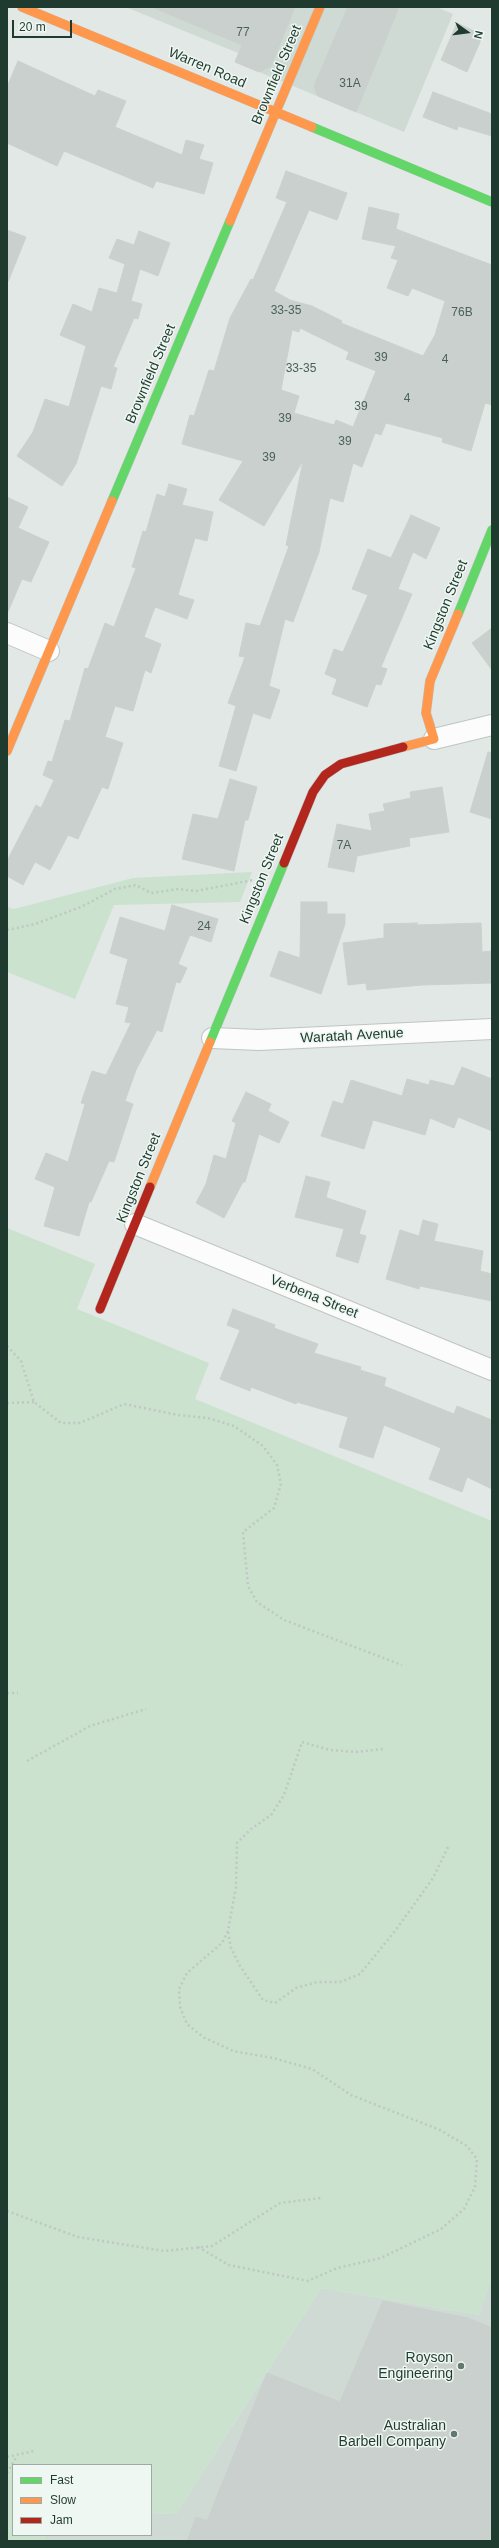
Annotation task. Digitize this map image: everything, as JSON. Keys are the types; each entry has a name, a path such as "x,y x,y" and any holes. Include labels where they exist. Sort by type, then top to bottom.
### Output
{"street":[{"name":"Warren Road","path":"22,7 492,202"},
{"name":"Brownfield Street","path":"7,751 320,7"},
{"name":"Kingston Street","path":"100,1309 318,783 325,775 341,764 434,740 426,713 430,681 492,530"},
{"path":"7,633 49,651"},
{"path":"434,740 492,725"},
{"name":"Waratah Avenue","path":"212,1038 259,1040 492,1029"},
{"name":"Verbena Street","path":"135,1224 492,1370"}],"path":[{"path":"7,930 35,924 81,907 116,889 136,885 151,893 178,889 196,891 253,880"},
{"path":"7,1346 21,1361 34,1402 61,1423 80,1423 124,1404 178,1415 208,1418 234,1426 263,1446 277,1465 281,1484 274,1508 243,1532 248,1586 257,1602 284,1620 402,1665"},
{"path":"7,1403 34,1402"},
{"path":"7,1693 18,1693"},
{"path":"27,1761 90,1726 146,1709"},
{"path":"198,2247 229,2265 308,2281 337,2268 381,2258 441,2229 464,2209 475,2187 477,2160 467,2146 440,2130 351,2095 312,2069 273,2058 233,2051 203,2037 187,2024 180,2007 179,1989 187,1973 222,1943 228,1931 236,1887 236,1843 251,1829 271,1815 284,1795 302,1742 330,1750 356,1752 383,1749"},
{"path":"228,1931 231,1948 240,1966 263,2000 275,2003 296,1988 317,1982 340,1982 360,1974 400,1926 433,1878 449,1845"},
{"path":"7,2211 78,2237 164,2251 212,2246 280,2203 321,2198"},
{"path":"7,2457 34,2451"},
{"path":"12,2464 17,2456"}],"shaded area":[{"path":"436,7 453,14 404,132 235,62 238,53 128,8"},
{"path":"492,2277 492,2541 43,2541 46,2536 152,2536 152,2513 176,2514 321,2288 479,2315"}],"green space":[{"path":"252,872 240,902 114,905 75,999 7,972 7,907 14,909 133,878"},
{"path":"7,1228 95,1264 77,1309 209,1363 195,1399 492,1521 492,2278 479,2315 321,2288 176,2514 152,2513 152,2464 12,2464 12,2536 46,2536 43,2541 7,2541"}],"building":[{"path":"152,7 295,7 271,66 259,72 235,62 242,45"},
{"path":"348,7 399,7 356,112 318,96 314,86"},
{"path":"457,23 483,35 467,72 441,60"},
{"path":"18,61 95,96 98,90 126,101 115,127 182,155 186,140 204,145 199,159 213,163 204,194 156,181 153,188 64,151 57,166 7,143 7,87"},
{"path":"433,92 492,114 492,136 458,126 457,130 423,117"},
{"path":"286,171 347,193 337,220 309,210 274,291 290,300 312,306 342,321 341,323 423,356 435,335 445,301 412,288 408,296 387,288 398,260 391,258 396,246 362,239 369,207 399,214 396,229 492,265 492,405 485,403 471,451 442,442 443,438 386,423 381,435 375,433 362,467 353,463 343,502 330,498 319,552 293,622 285,619 269,686 280,690 270,719 253,713 236,771 219,766 236,706 228,703 245,657 239,656 246,623 260,626 289,546 286,545 303,461 264,526 219,500 243,461 182,444 190,415 194,416 209,370 214,371 230,318 251,279 253,280 287,202 276,198","holes":["300,328 349,352 346,359 376,371 353,427 336,420 334,425 294,413 299,396 281,390 292,330 299,332"]},
{"path":"7,230 26,237 8,282 7,282"},
{"path":"139,231 170,243 158,276 140,269 131,301 142,304 138,319 134,318 113,367 117,368 111,389 101,386 76,464 62,486 17,456 33,432 45,399 69,407 86,346 60,335 73,304 92,312 99,288 117,293 125,264 109,258 117,239 134,245"},
{"path":"169,484 187,489 182,505 213,512 207,541 195,538 178,595 194,600 187,619 155,607 144,637 161,644 151,673 145,670 133,711 115,706 105,737 123,743 108,789 102,787 78,839 68,835 50,870 35,862 23,885 7,876 7,861 36,805 41,808 54,780 43,775 48,761 52,762 65,720 70,721 85,668 88,669 105,623 114,627 136,568 132,567 143,531 146,532 157,494 165,497"},
{"path":"7,497 28,507 18,528 49,542 31,582 22,579 7,614"},
{"path":"411,515 440,528 426,559 413,552 398,589 412,594 381,667 387,669 381,685 376,684 367,707 332,694 337,679 325,674 334,649 343,652 368,595 352,589 368,549 391,558"},
{"path":"492,628 492,670 472,643"},
{"path":"488,752 492,753 492,819 470,812"},
{"path":"230,779 257,787 248,820 245,820 234,871 182,859 193,814 218,819"},
{"path":"442,787 449,832 409,838 410,846 357,856 354,872 328,867 337,824 372,831 369,814 385,811 383,804 411,798 410,792"},
{"path":"301,902 327,902 327,914 345,914 345,924 321,994 270,976 279,951 300,958"},
{"path":"172,905 218,919 211,942 190,935 178,964 187,968 180,983 176,982 162,1032 157,1030 136,1070 125,1101 133,1104 114,1162 109,1161 91,1202 89,1202 79,1236 44,1226 55,1187 35,1179 46,1153 68,1162 85,1104 81,1103 92,1071 106,1075 131,1023 125,1022 129,1007 116,1004 128,959 110,953 120,917 165,931"},
{"path":"417,923 417,925 481,923 482,952 492,951 492,983 422,985 367,990 366,983 348,985 343,943 384,938 384,924"},
{"path":"462,1067 492,1079 492,1131 458,1117 454,1128 430,1118 425,1135 373,1120 364,1149 321,1136 333,1101 343,1104 351,1080 402,1096 407,1079 429,1085 430,1080 454,1086"},
{"path":"246,1092 271,1104 268,1111 289,1122 279,1143 259,1134 245,1182 243,1182 224,1218 196,1203 206,1184 214,1155 226,1159 236,1123 232,1121"},
{"path":"306,1176 330,1182 326,1197 366,1211 359,1234 366,1236 358,1263 336,1256 344,1229 295,1217"},
{"path":"423,1220 438,1224 434,1241 483,1251 480,1271 492,1274 492,1301 420,1286 419,1289 386,1279 400,1230 419,1236"},
{"path":"233,1309 275,1325 274,1328 318,1344 314,1353 361,1367 360,1370 386,1378 384,1386 454,1414 457,1406 492,1420 492,1489 467,1477 462,1492 429,1479 441,1448 384,1425 373,1458 339,1447 348,1417 297,1402 296,1404 251,1387 250,1391 220,1379 240,1330 227,1325"},
{"path":"383,2301 468,2318 492,2328 492,2541 187,2541 196,2517 207,2521 267,2373 340,2402"}],"traffic: fast":[{"path":"312,127 492,202"},
{"path":"112,501 230,221"},
{"path":"458,614 492,530"},
{"path":"210,1042 284,863"}],"traffic: slow":[{"path":"22,7 312,127"},
{"path":"230,221 320,7"},
{"path":"7,751 112,501"},
{"path":"403,747 434,739 426,713 430,681 458,614"},
{"path":"150,1187 210,1042"}],"traffic: jam":[{"path":"284,863 313,792 325,775 341,764 403,747"},
{"path":"100,1309 150,1187"}],"place":[{"name":"Royson Engineering","path":"461,2366"},
{"name":"Australian Barbell Company","path":"454,2434"}]}
